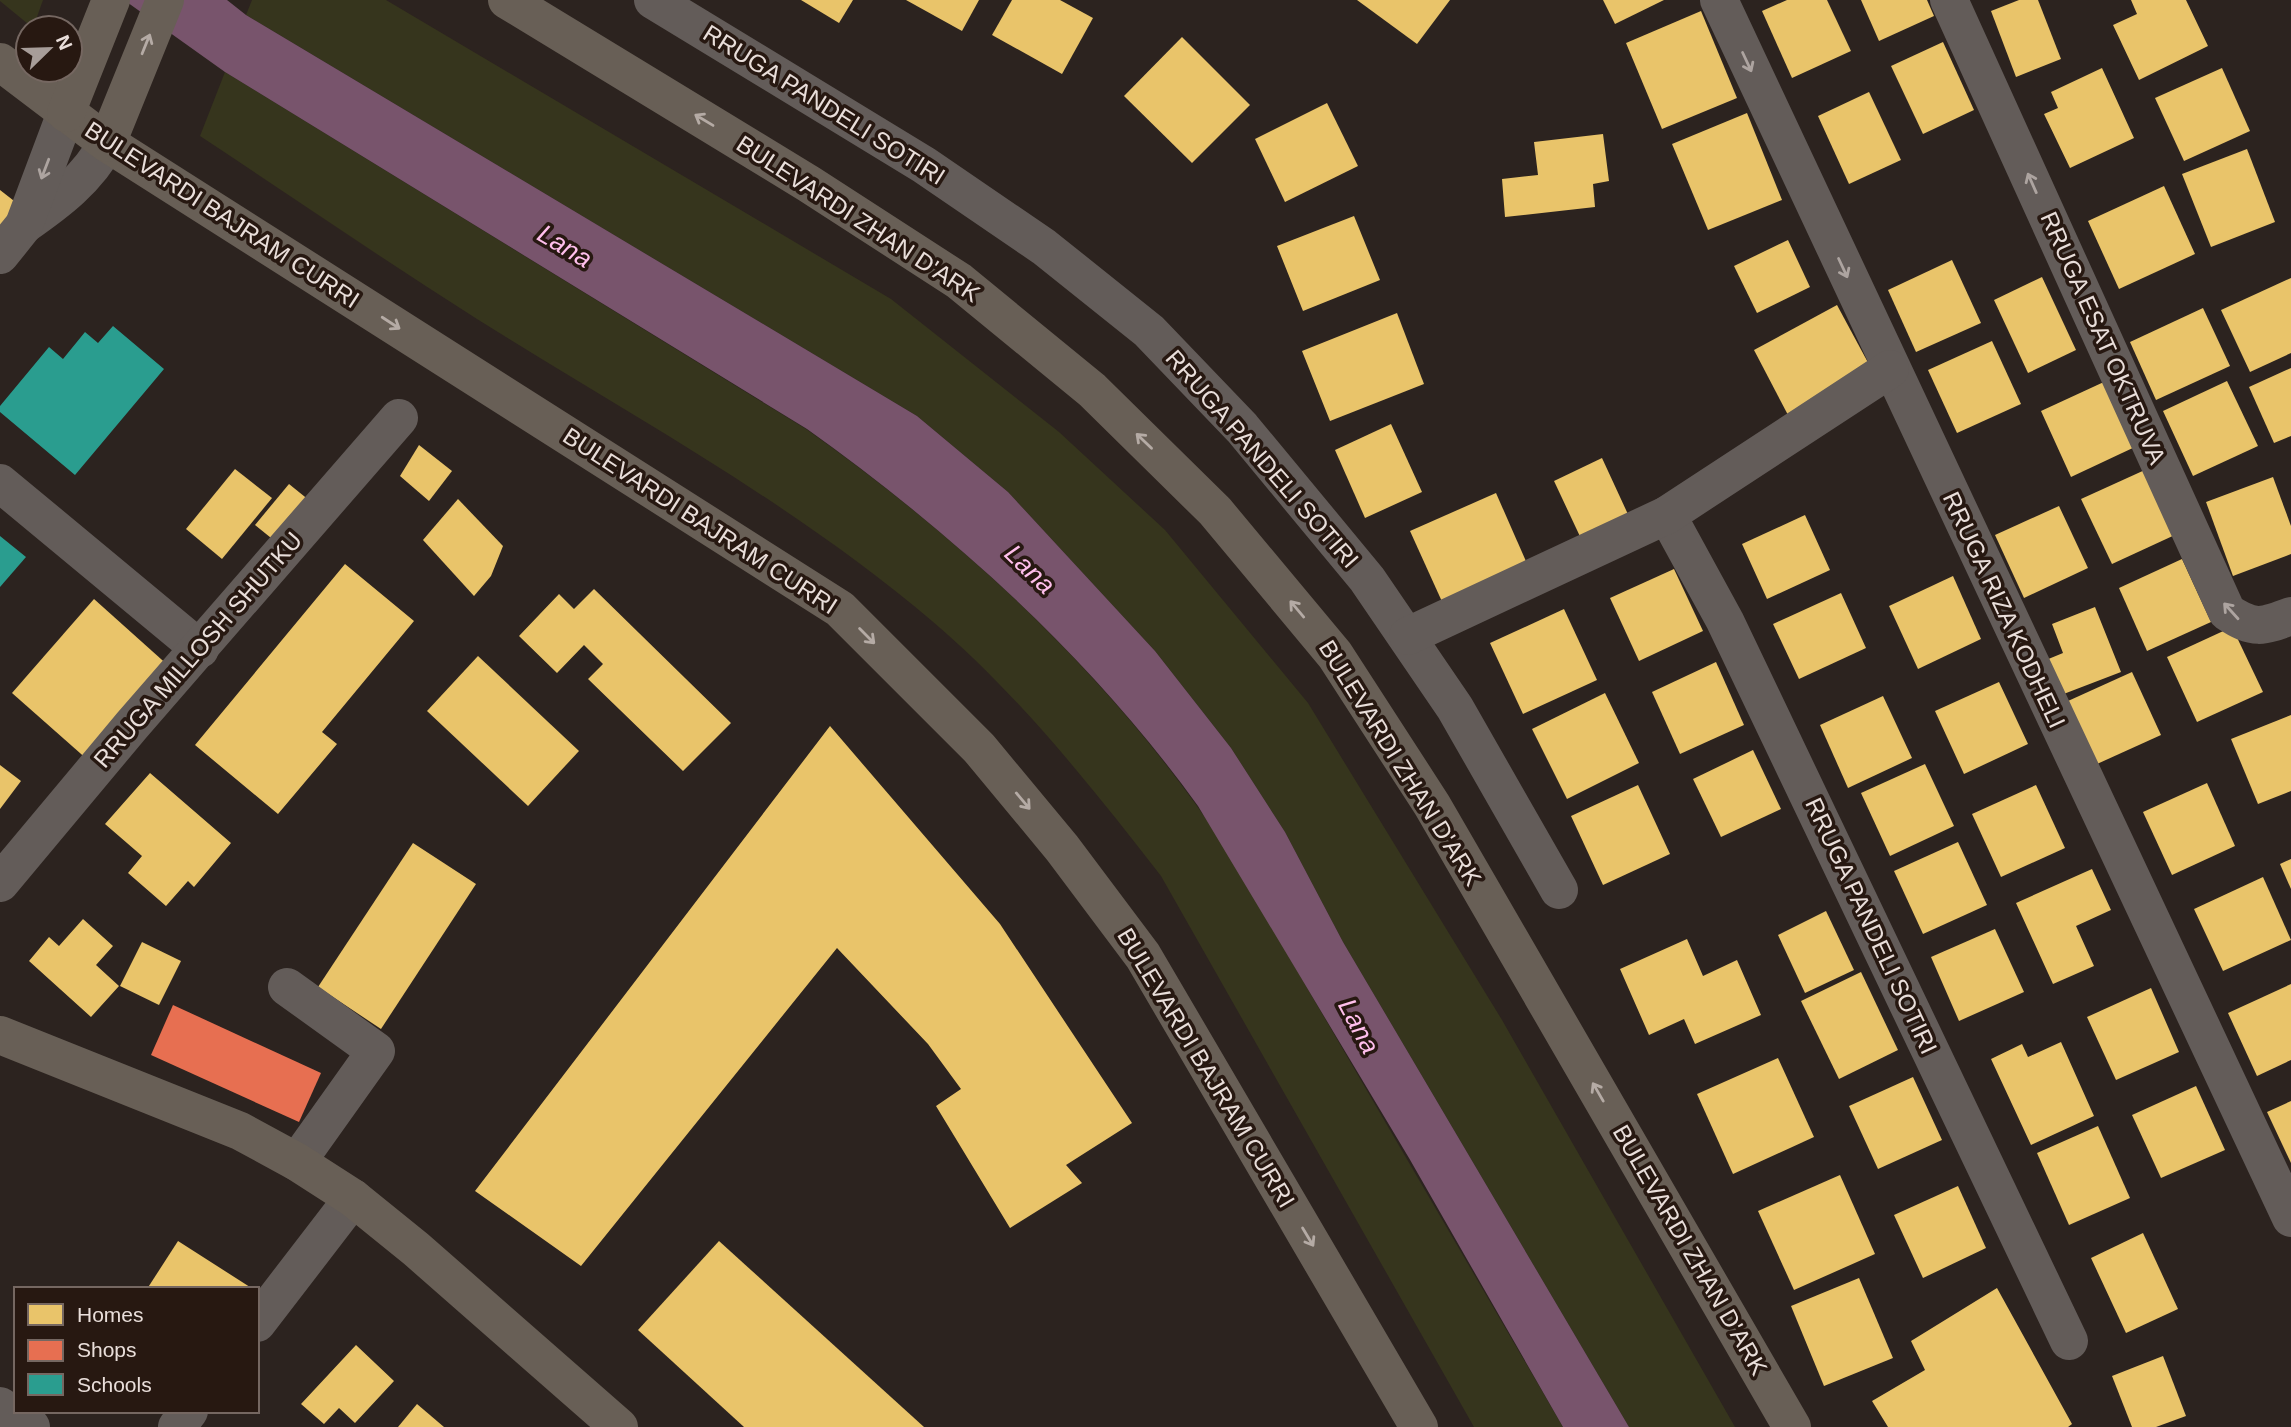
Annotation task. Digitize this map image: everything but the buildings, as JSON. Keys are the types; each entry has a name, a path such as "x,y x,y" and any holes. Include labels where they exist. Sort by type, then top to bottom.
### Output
{"main road":[{"path":"66,113 111,0"},
{"path":"107,143 165,0"},
{"name":"BULEVARDI ZHAN D'ARK","path":"507,0 809,184 959,281 1092,390 1215,511 1335,655 1432,805 1792,1427"},
{"name":"BULEVARDI BAJRAM CURRI","path":"0,62 107,143 841,609 979,748 1062,848 1143,956 1419,1427"},
{"path":"0,1035 240,1131 297,1162 353,1198 619,1427"}],"street":[{"name":"RRUGA PANDELI SOTIRI","path":"653,0 924,165 1044,247 1149,331 1259,448 1367,579 1455,708 1559,890"},
{"name":"RRUGA RIZA KODHELI","path":"1719,0 2291,1218"},
{"name":"RRUGA ESAT OKTRUVA","path":"1949,0 2227,612 2246,625 2265,626 2291,616"},
{"path":"24,225 66,113"},
{"path":"0,255 24,225 64,197 98,160 107,143"},
{"path":"1408,636 1667,515 1890,369"},
{"name":"RRUGA MILLOSH SHUTKU","path":"0,883 132,725 399,418"},
{"path":"0,483 200,649"},
{"name":"RRUGA PANDELI SOTIRI","path":"1667,515 1725,621 2069,1341"},
{"path":"288,987 376,1051 297,1162"},
{"path":"259,1319 353,1198"},
{"path":"0,1406 31,1427"}],"shaded area":[{"path":"0,0 43,0 38,14 16,14"},
{"path":"252,0 386,0 891,299 1059,432 1165,530 1308,703 1502,1020 1735,1427 1629,1427 1343,942 1285,832 1231,748 1155,651 1008,492 917,416 246,15"},
{"path":"225,72 806,429 924,519 1035,618 1136,728 1225,847 1563,1427 1474,1427 1161,876 1081,775 995,679 932,621 824,537 710,462 442,297 200,136"}],"water":[{"name":"Lana","path":"124,0 227,0 246,15 917,416 1008,492 1155,651 1231,748 1285,832 1343,942 1629,1427 1563,1427 1409,1158 1198,806 1113,700 1018,602 915,512 807,429 225,72"}]}
